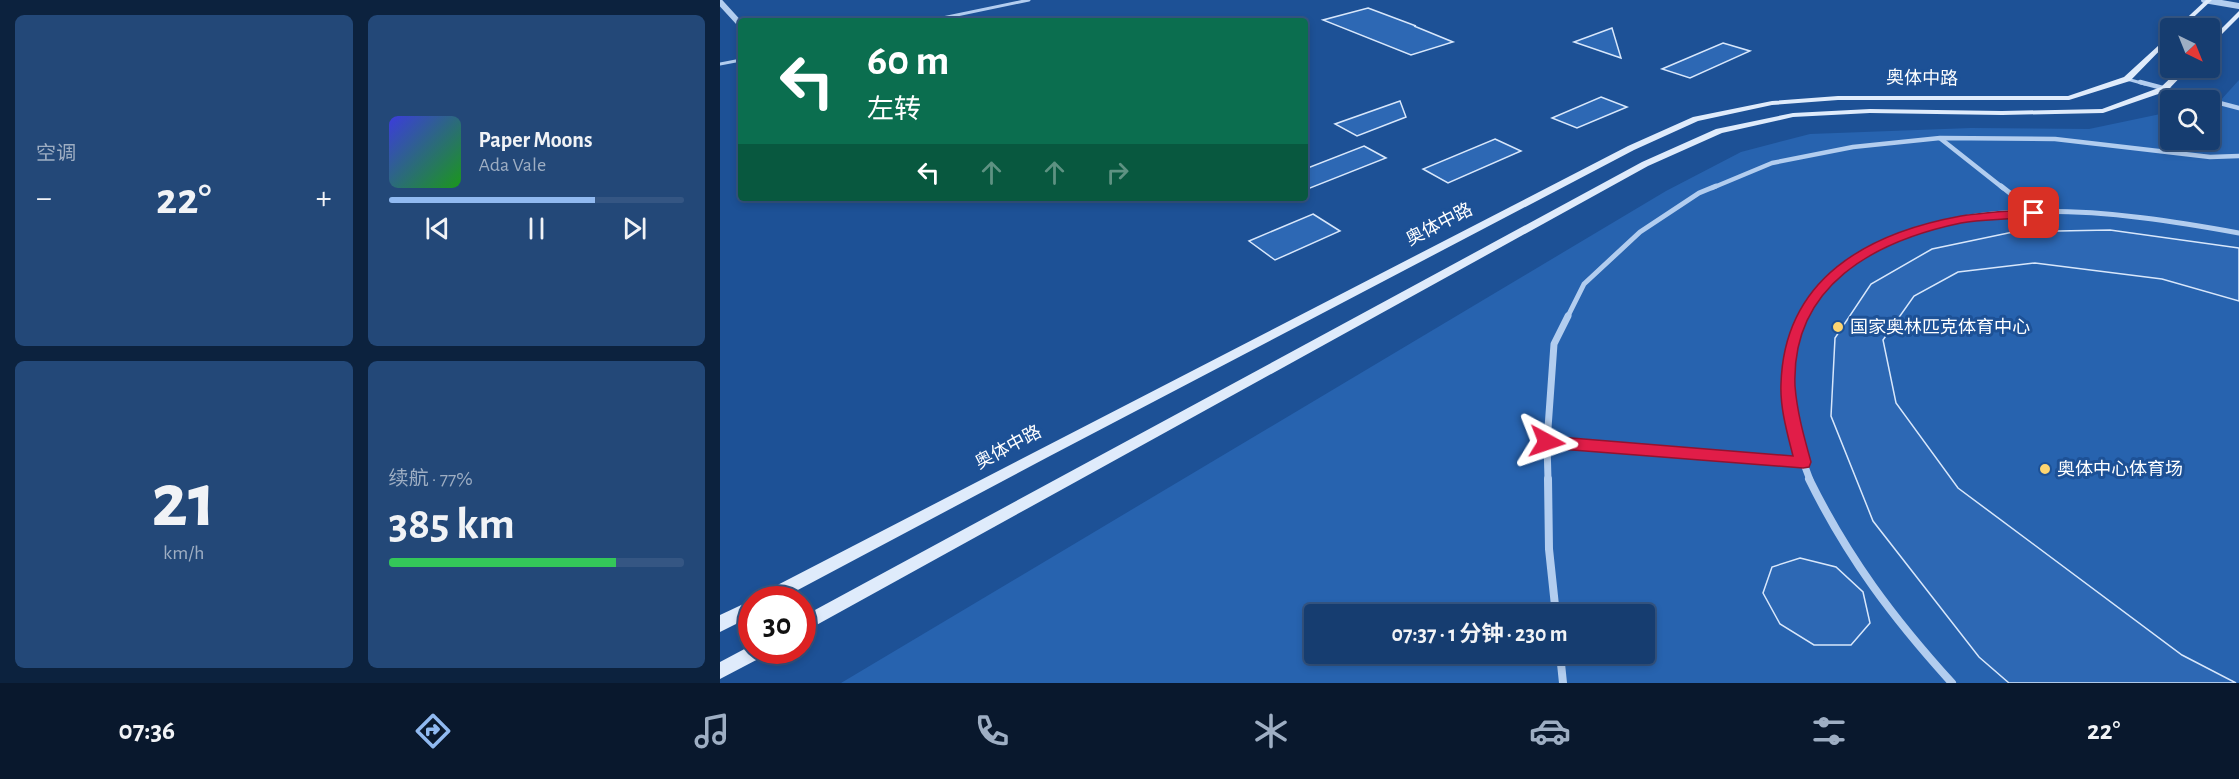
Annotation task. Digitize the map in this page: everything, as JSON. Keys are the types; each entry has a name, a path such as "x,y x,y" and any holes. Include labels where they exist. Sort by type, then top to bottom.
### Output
{"main road":[{"path":"2190,18 2207,0"},
{"path":"2220,32 2239,12"},
{"name":"奥体中路","path":"791,586 1631,148 1696,119 1772,103 1838,98 2069,98 2127,79 2160,47"},
{"name":"奥体中路","path":"816,618 1645,164 1719,130 1793,115 1826,113 2103,111 2164,89 2175,78"},
{"path":"720,624 738,614"},
{"path":"720,671 738,661"}],"street":[{"path":"942,18 1029,0"},
{"path":"2207,0 2239,6"},
{"path":"720,2 738,22"},
{"path":"720,64 738,61"},
{"path":"2127,79 2239,108"},
{"path":"1555,604 1549,549 1547,442 1554,344 1584,284 1640,232 1699,193 1772,163 1853,147 1940,138 2055,139 2199,156 2239,156"},
{"path":"1940,138 2034,213"},
{"path":"1952,683 1890,611 1860,570 1835,531 1803,462 1792,422 1788,385 1791,353 1798,326 1811,301 1828,280 1848,263 1872,248 1899,236 1962,219 2034,213 2121,215 2239,233"},
{"path":"1547,442 1803,462"},
{"path":"1561,664 1563,683"}],"shaded area":[{"name":"国家奥林匹克体育中心","path":"2239,80 2239,683 841,683 1666,191 1741,152 1810,134 1971,128 2089,129 2160,114 2160,150 2220,150 2220,101"}],"building":[{"path":"1368,8 1453,42 1411,55 1323,20"},
{"path":"1612,28 1621,58 1574,42"},
{"path":"1723,43 1750,51 1690,78 1662,69"},
{"path":"1601,97 1627,107 1577,128 1552,118"},
{"path":"1400,101 1406,117 1357,136 1335,124"},
{"path":"1495,139 1521,151 1448,183 1423,169"},
{"path":"1364,146 1386,158 1308,189 1308,168"},
{"path":"1313,214 1340,231 1275,260 1249,241"},
{"path":"2110,230 2239,248 2239,301 2162,279 2035,263 1958,272 1914,296 1883,340 1896,403 1958,488 2182,655 2236,683 2009,683 1979,657 1873,521 1831,416 1835,338 1871,284 1932,249 2013,232"},
{"path":"1800,558 1836,567 1863,592 1870,623 1851,645 1814,645 1780,624 1763,593 1772,567"}],"place":[{"name":"国家奥林匹克体育中心","path":"1838,327"},
{"name":"奥体中心体育场","path":"2045,469"}],"route":[{"path":"1547,442 1803,462 1792,422 1788,385 1791,353 1798,326 1811,301 1828,280 1848,263 1872,248 1929,226 1962,219 2034,213"}]}
